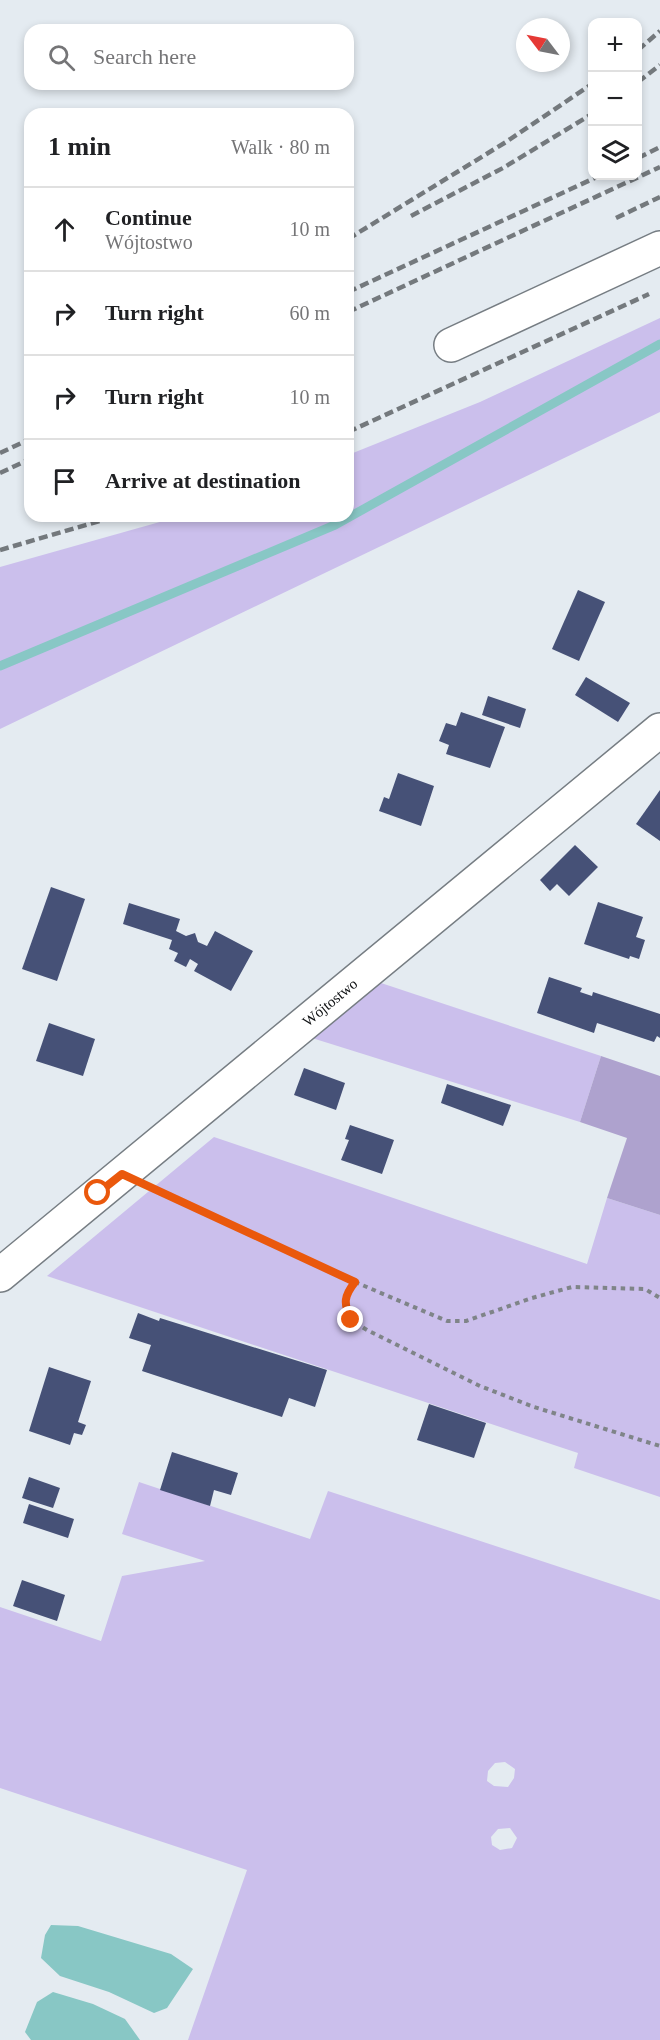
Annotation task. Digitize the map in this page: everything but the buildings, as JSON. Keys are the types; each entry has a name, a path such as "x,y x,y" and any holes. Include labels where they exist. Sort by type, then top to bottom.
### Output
{"street":[{"path":"451,345 660,248"},
{"name":"Wójtostwo","path":"0,1275 660,730"}],"path":[{"path":"122,1174 355,1282 447,1321 466,1321 572,1287 645,1289 660,1298"},
{"path":"355,1282 345,1296 345,1309 351,1320 367,1330 480,1386 523,1403 660,1446"}],"shaded area":[{"path":"660,318 660,412 0,729 0,567 160,522 354,522 354,453 480,402"},
{"path":"381,983 601,1056 580,1122 312,1038"},
{"path":"601,1056 660,1076 660,1215 607,1198 627,1138 580,1122"},
{"path":"214,1137 587,1264 607,1198 660,1215 660,1497 574,1468 578,1453 47,1276"},
{"path":"139,1482 310,1539 328,1491 660,1600 660,2040 188,2040 247,1870 0,1788 0,1607 101,1641 122,1576 205,1561 122,1534","holes":["505,1762 515,1769 514,1778 508,1787 494,1786 487,1781 488,1771 495,1763","510,1828 517,1838 512,1848 500,1850 492,1845 491,1837 498,1829"]}],"water":[{"path":"51,1925 78,1926 171,1954 193,1969 167,2008 154,2013 109,1992 60,1976 41,1958 45,1935"},
{"path":"53,1992 93,2004 125,2019 140,2040 31,2040 25,2032 37,2002"}],"waterway":[{"path":"354,514 660,344"},
{"path":"0,666 340,522"}],"railway":[{"path":"642,47 660,31"},
{"path":"642,79 660,65"},
{"path":"354,235 506,142 588,87"},
{"path":"411,216 503,168 588,116"},
{"path":"642,156 660,147"},
{"path":"354,309 660,167"},
{"path":"354,289 590,180"},
{"path":"616,218 660,197"},
{"path":"354,429 649,294"},
{"path":"0,453 24,442"},
{"path":"0,473 24,462"},
{"path":"0,550 96,522"}],"route":[{"path":"98,1193 122,1174 355,1282 345,1296 345,1309 351,1320"}]}
